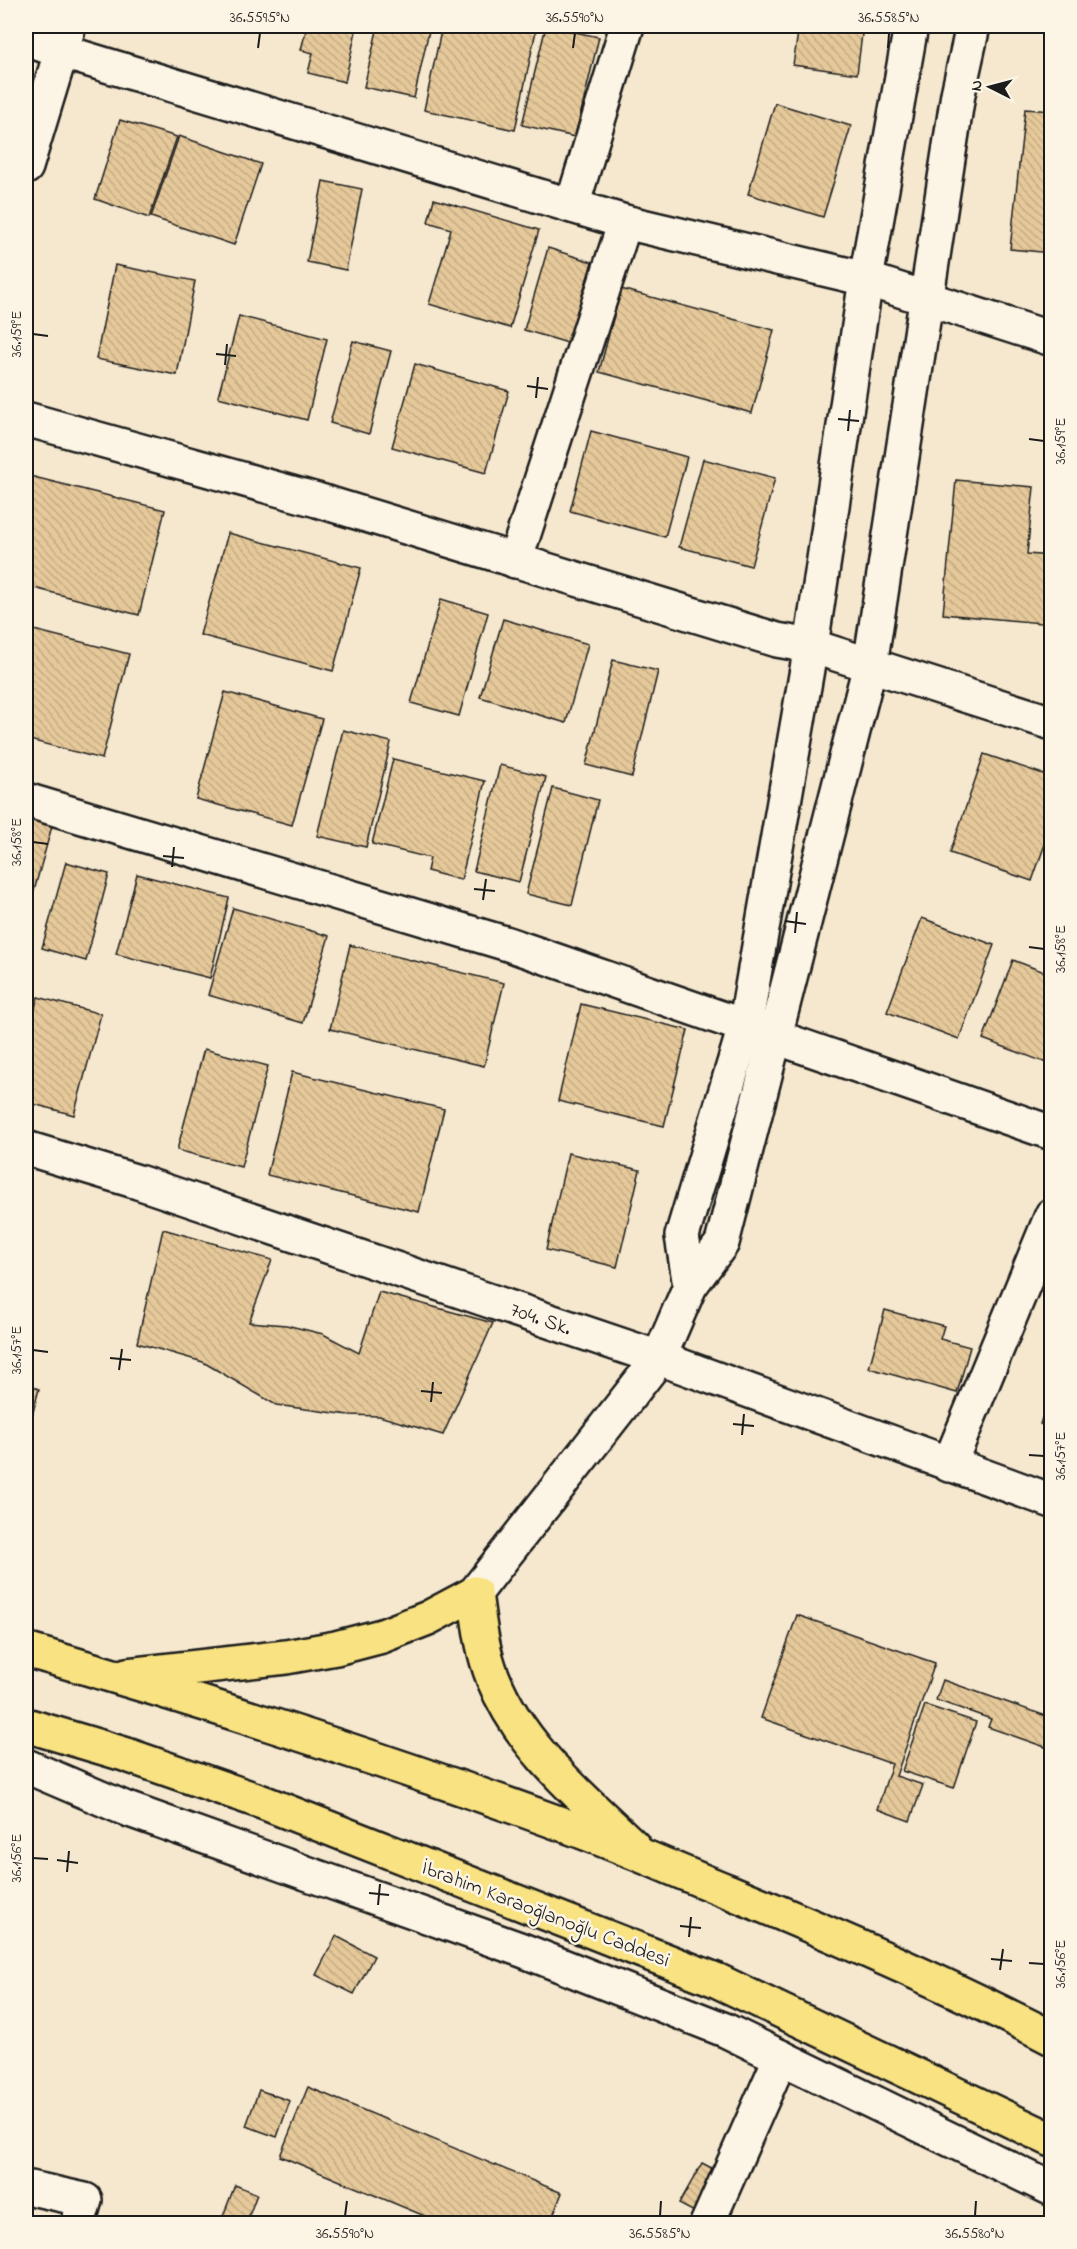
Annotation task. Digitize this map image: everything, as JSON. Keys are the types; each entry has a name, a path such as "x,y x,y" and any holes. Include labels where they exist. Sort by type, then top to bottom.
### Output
{"highway":[{"path":"114,1676 286,1657 336,1648 382,1636 410,1625 475,1593 482,1641 493,1678 516,1724 546,1764 645,1858"},
{"path":"26,1650 373,1758 558,1823 822,1930 982,2002 1052,2038"},
{"name":"İbrahim Karaoğlanoğlu Caddesi","path":"26,1725 124,1754 265,1803 716,1980 1052,2140"}],"street":[{"path":"572,206 627,26"},
{"path":"475,1593 659,1358 690,1286 722,1243 760,1032 811,646 866,279 911,26"},
{"path":"760,1032 870,665 958,94 973,26"},
{"path":"26,167 65,38"},
{"path":"26,39 65,38 572,206 625,222 866,279 1052,339"},
{"path":"515,561 625,222"},
{"path":"26,419 317,500 777,640 811,646 1052,723"},
{"path":"26,800 508,944 1052,1133"},
{"name":"704. Sk.","path":"26,1148 138,1182 659,1358 1052,1502"},
{"path":"949,1465 1052,1215"},
{"path":"26,1766 124,1808 522,1950 725,2030 1052,2189"},
{"path":"707,2223 781,2057"},
{"path":"26,2187 85,2200 78,2223"}],"building":[{"path":"307,26 357,26 345,82 308,73 313,53 301,50"},
{"path":"378,26 430,26 414,98 364,87"},
{"path":"454,26 537,26 515,130 424,110 441,31 452,30"},
{"path":"546,26 599,37 575,137 522,125"},
{"path":"799,26 863,26 857,74 793,65"},
{"path":"775,103 851,126 823,217 748,194"},
{"path":"1025,109 1052,111 1052,253 1010,249"},
{"path":"120,120 177,137 149,218 95,199"},
{"path":"179,136 261,164 234,245 151,217"},
{"path":"323,181 362,189 346,270 307,262"},
{"path":"434,199 539,230 510,328 429,304 451,229 428,222"},
{"path":"548,248 592,262 568,343 524,330"},
{"path":"115,265 195,281 177,375 96,359"},
{"path":"621,289 774,330 752,413 599,372"},
{"path":"239,316 327,339 307,420 218,397"},
{"path":"353,341 391,351 369,434 330,423"},
{"path":"415,364 509,391 486,473 392,447"},
{"path":"591,431 687,457 665,537 570,511"},
{"path":"703,459 775,478 751,566 679,547"},
{"path":"26,475 165,510 139,615 26,586"},
{"path":"956,480 1034,487 1027,554 1052,556 1052,624 943,614"},
{"path":"228,533 361,568 333,671 200,635"},
{"path":"441,599 488,613 459,716 411,703"},
{"path":"503,619 588,644 566,723 480,697"},
{"path":"26,628 129,654 102,759 26,739"},
{"path":"613,660 658,671 632,777 586,765"},
{"path":"225,692 322,719 292,825 196,799"},
{"path":"343,730 391,742 366,847 317,836"},
{"path":"984,754 1052,777 1052,824 1032,881 950,853"},
{"path":"393,759 485,781 461,880 427,871 430,858 372,844"},
{"path":"500,765 546,777 519,882 474,871"},
{"path":"553,788 598,800 572,905 526,894"},
{"path":"26,811 54,819 30,905 26,904"},
{"path":"66,862 109,874 86,961 42,948"},
{"path":"137,874 229,898 210,978 116,954"},
{"path":"233,908 329,936 303,1023 208,995"},
{"path":"922,918 994,945 959,1039 887,1012"},
{"path":"350,945 504,983 484,1066 330,1029"},
{"path":"1013,960 1052,975 1052,1065 983,1039"},
{"path":"38,997 101,1014 74,1115 26,1102 26,1041"},
{"path":"581,1004 688,1030 664,1126 558,1101"},
{"path":"204,1049 268,1066 241,1167 177,1150"},
{"path":"292,1072 444,1109 419,1212 267,1175"},
{"path":"568,1153 640,1170 617,1267 546,1250"},
{"path":"163,1229 272,1260 249,1322 286,1325 323,1334 359,1353 379,1292 493,1323 443,1435 379,1416 349,1415 276,1405 203,1362 137,1343"},
{"path":"885,1310 944,1326 940,1339 970,1347 957,1393 869,1368"},
{"path":"26,1385 39,1389 26,1439"},
{"path":"1052,1388 1052,1428 1040,1424"},
{"path":"797,1615 935,1663 896,1776 923,1785 910,1821 877,1809 892,1764 761,1718"},
{"path":"943,1680 1052,1718 1052,1737 1048,1748 988,1727 991,1719 936,1700"},
{"path":"925,1705 976,1722 954,1788 902,1771"},
{"path":"336,1936 374,1956 354,1994 316,1975"},
{"path":"308,2087 562,2193 550,2223 552,2224 444,2224 280,2156"},
{"path":"259,2090 290,2101 277,2137 246,2126"},
{"path":"702,2163 725,2175 702,2216 679,2204"},
{"path":"235,2185 257,2194 246,2224 220,2224"}]}
